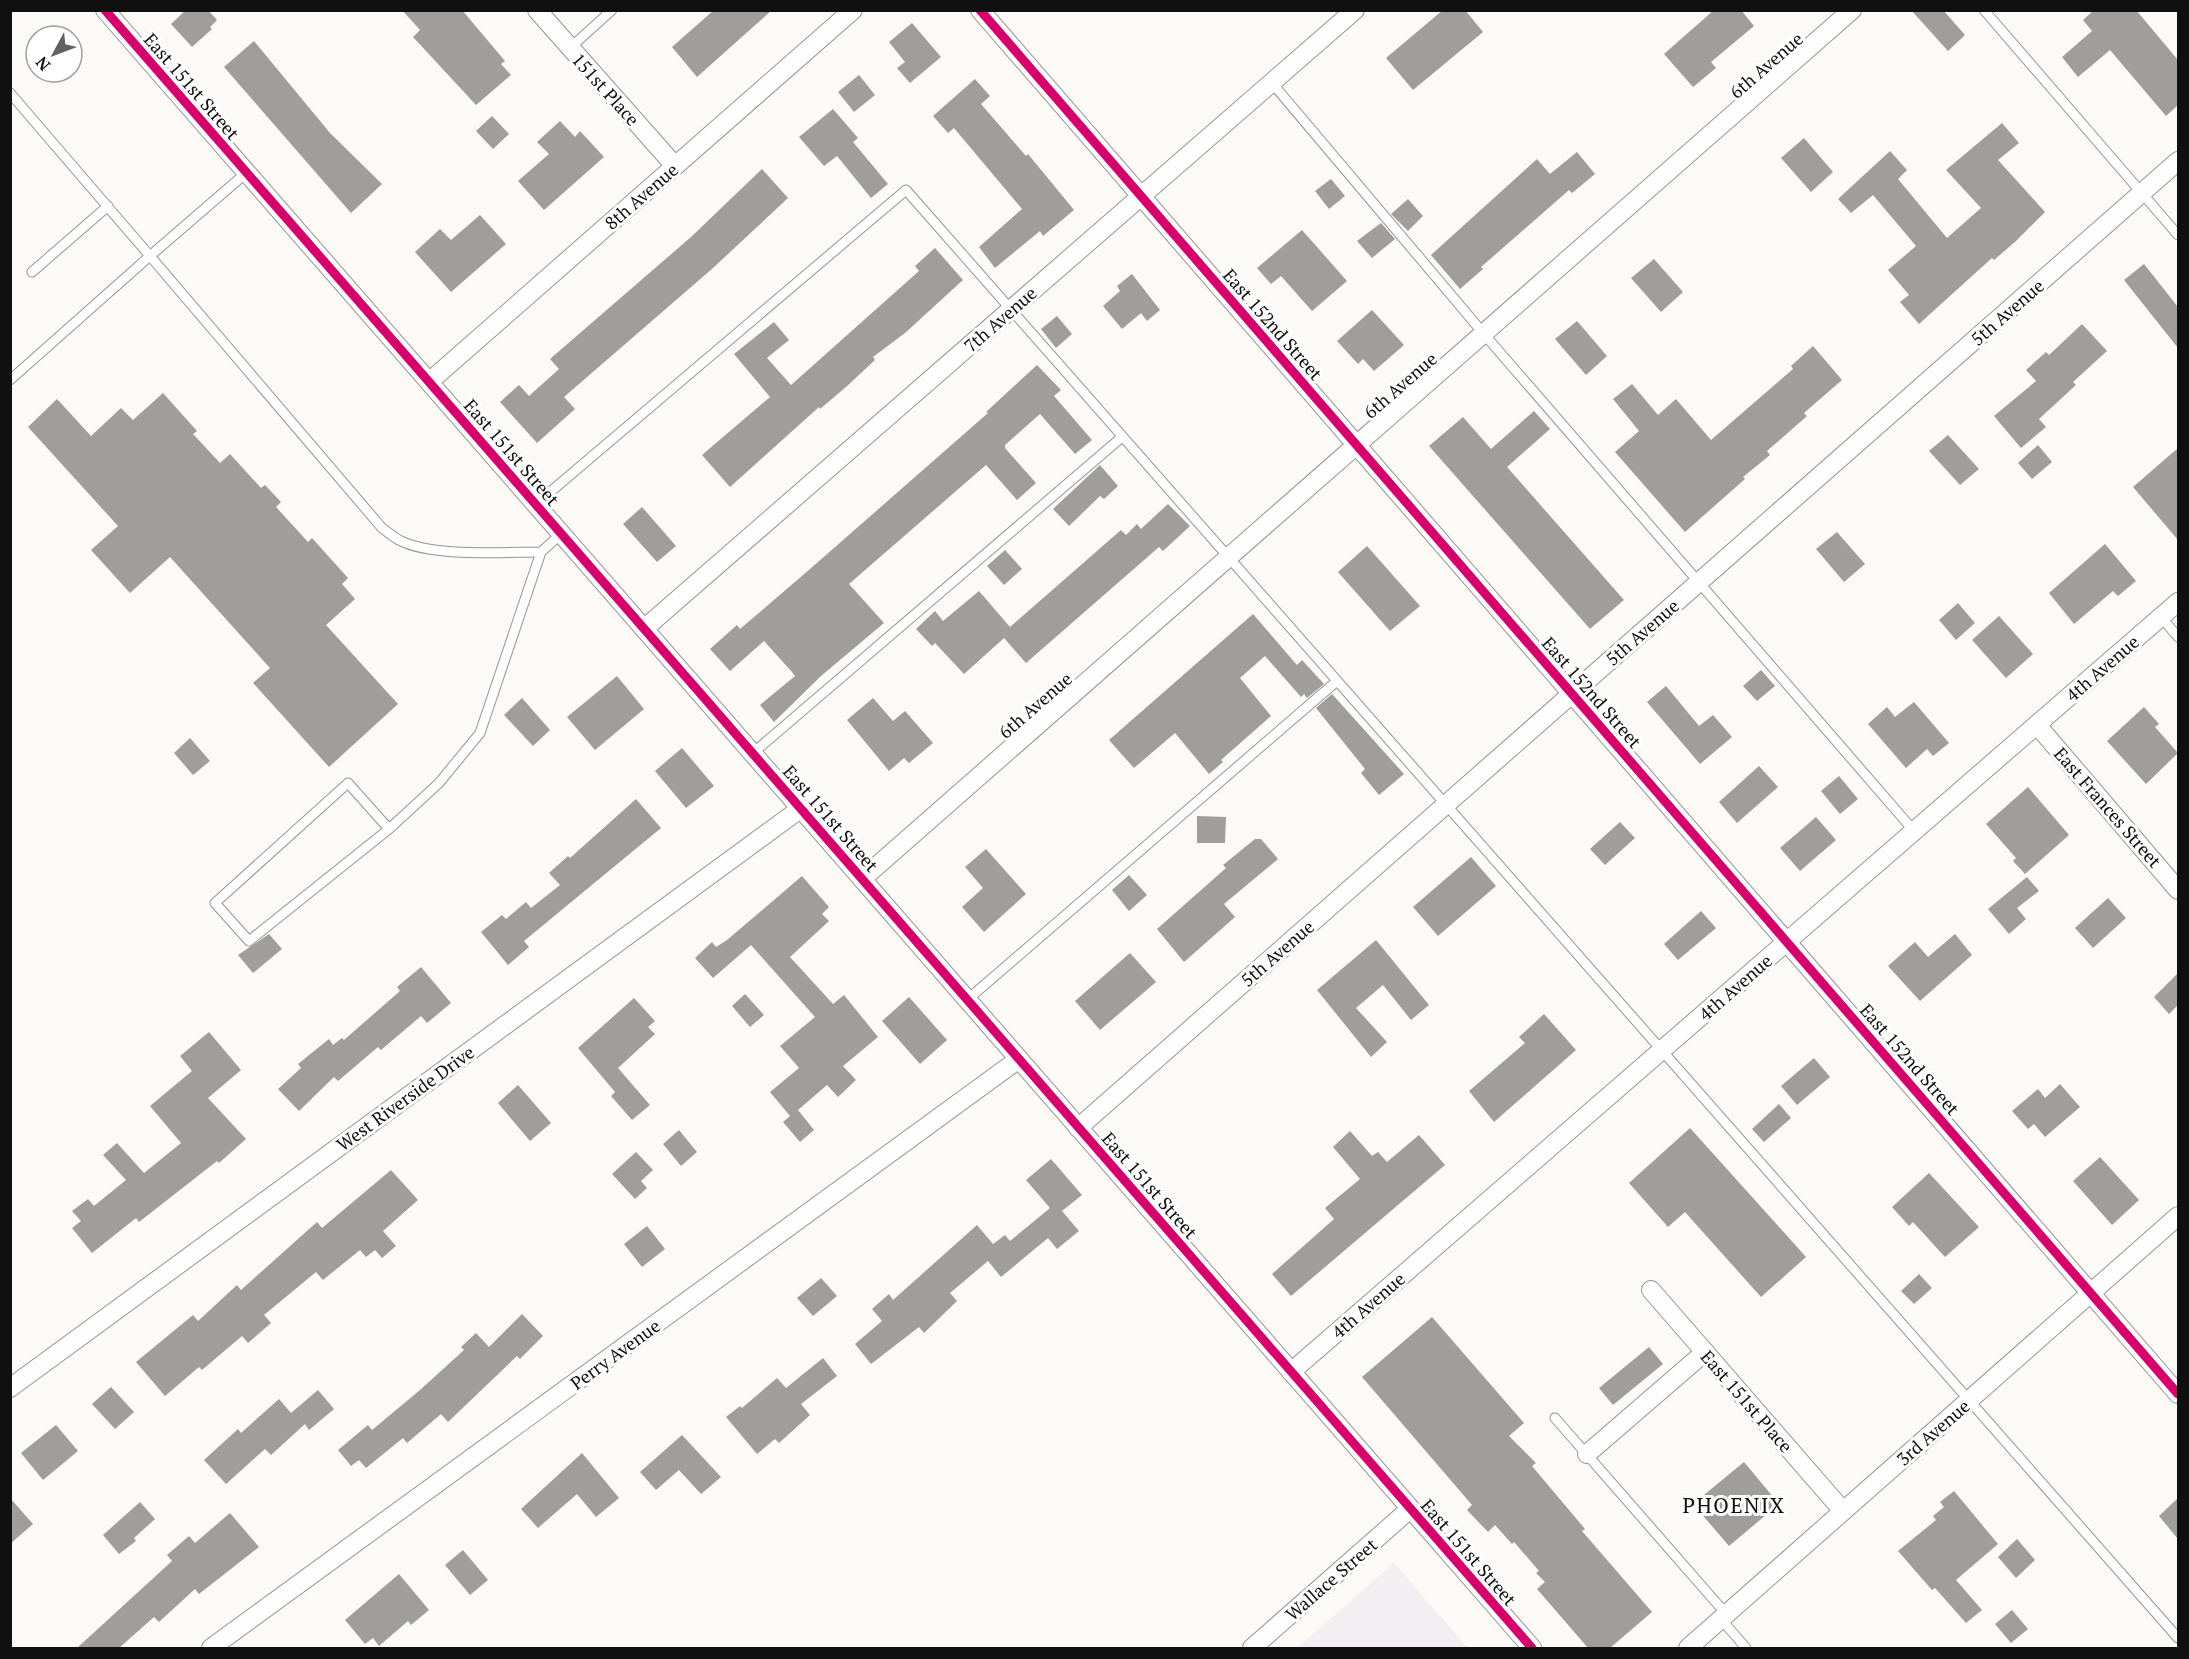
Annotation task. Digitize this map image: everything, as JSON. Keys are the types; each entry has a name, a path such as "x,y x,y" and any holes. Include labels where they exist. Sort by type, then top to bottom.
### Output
{"street":[{"name":"East 151st Street","path":"105,10 1532,1648"},
{"name":"151st Place","path":"537,10 675,166"},
{"name":"8th Avenue","path":"429,382 853,10"},
{"name":"East 152nd Street","path":"980,10 2178,1394"},
{"name":"7th Avenue","path":"645,628 1355,10"},
{"name":"6th Avenue","path":"862,879 1852,10"},
{"name":"5th Avenue","path":"1078,1128 2178,161"},
{"name":"4th Avenue","path":"1291,1372 2178,602"},
{"name":"East Frances Street","path":"2037,725 2178,890"},
{"name":"West Riverside Drive","path":"10,1388 800,809"},
{"name":"Perry Avenue","path":"211,1648 1019,1059"},
{"name":"3rd Avenue","path":"1688,1648 2178,1216"},
{"name":"East 151st Place","path":"1651,1290 1843,1511"},
{"path":"1587,1454 1705,1352"},
{"name":"Wallace Street","path":"1252,1648 1410,1509"}],"lane":[{"path":"570,48 612,10"},
{"path":"1984,10 2178,235"},
{"path":"1272,83 1484,334 1914,831"},
{"path":"10,93 382,528 401,541 420,547 456,551 541,552"},
{"path":"10,380 246,173"},
{"path":"536,504 906,190 2178,1638"},
{"path":"32,272 108,206"},
{"path":"753,753 1122,436"},
{"path":"389,829 348,783 215,903 249,941 389,829 439,783 480,733 541,552 562,533"},
{"path":"2161,617 2178,637"},
{"path":"967,1000 1337,681"},
{"path":"1556,1418 1724,1617 1746,1648"}],"shaded area":[{"path":"1394,1563 1468,1648 1297,1648"}],"building":[{"path":"186,10 208,10 217,20 210,27 212,29 192,47 171,24"},
{"path":"402,10 462,10 505,61 501,64 511,75 476,105 413,37 420,30"},
{"path":"714,10 772,10 697,77 672,47"},
{"path":"1443,10 1465,10 1483,32 1413,90 1386,58"},
{"path":"1714,10 1741,10 1754,26 1711,62 1716,68 1693,87 1664,54"},
{"path":"1911,10 1943,10 1965,35 1948,51"},
{"path":"2094,10 2136,10 2178,60 2178,105 2166,116 2110,50 2078,77 2062,57 2092,31 2083,20"},
{"path":"912,23 941,57 910,83 897,68 905,62 889,42"},
{"path":"254,41 330,133 382,184 351,213 224,67"},
{"path":"859,75 875,95 854,112 838,92"},
{"path":"975,79 990,96 981,104 1026,156 1028,154 1074,210 1043,236 1040,231 995,268 979,247 1022,209 954,128 948,133 933,116"},
{"path":"833,109 858,138 853,142 888,184 871,198 837,156 824,166 799,137"},
{"path":"492,116 509,134 493,149 476,131"},
{"path":"560,121 575,137 580,131 604,157 544,210 518,181 549,154 537,142"},
{"path":"2002,123 2019,143 1998,160 2045,212 2016,241 1994,260 1992,258 1919,324 1900,302 1909,295 1888,270 1916,246 1873,195 1851,213 1838,199 1890,151 1907,170 1898,179 1947,238 1981,208 1946,170"},
{"path":"1804,138 1833,172 1811,192 1781,158"},
{"path":"1577,152 1595,174 1572,193 1569,190 1481,267 1483,269 1460,289 1431,255 1537,159 1550,174"},
{"path":"762,169 788,198 713,268 564,397 575,409 537,443 500,402 519,385 529,396 559,369 550,359 691,237"},
{"path":"1331,179 1345,196 1329,209 1315,191"},
{"path":"1408,199 1423,216 1408,231 1391,214"},
{"path":"480,215 506,244 451,292 415,252 440,229 451,240"},
{"path":"1381,223 1395,239 1372,258 1357,241"},
{"path":"1302,230 1347,281 1312,311 1281,276 1271,284 1257,268"},
{"path":"935,248 963,280 905,333 873,357 875,360 846,387 820,409 819,407 730,487 702,455 770,397 734,354 774,322 789,340 767,358 791,385 919,271 915,266"},
{"path":"1654,259 1683,292 1661,312 1631,278"},
{"path":"2144,264 2178,307 2178,348 2124,280"},
{"path":"1132,274 1160,310 1147,321 1141,313 1122,329 1103,306 1120,291 1117,286"},
{"path":"1372,310 1404,345 1374,371 1363,359 1358,364 1337,341"},
{"path":"1057,316 1072,334 1056,348 1041,329"},
{"path":"1577,321 1607,356 1586,375 1555,339"},
{"path":"2082,324 2107,351 2073,382 2076,385 2039,419 2046,427 2021,448 1994,416 2036,381 2026,370 2046,352 2049,355"},
{"path":"1813,346 1842,380 1804,413 1807,416 1767,451 1770,455 1743,477 1745,479 1685,532 1615,452 1639,431 1613,399 1632,384 1658,415 1676,399 1711,440 1793,369 1791,366"},
{"path":"1037,365 1061,390 1054,396 1092,440 1075,454 1040,414 1005,445 1005,448 1036,483 1017,500 986,465 849,584 884,623 821,676 774,722 760,705 795,676 792,672 764,641 730,671 710,649 737,625 740,629 810,569 988,413 986,412"},
{"path":"163,393 197,431 193,434 220,463 230,454 261,488 265,485 281,502 276,507 308,542 312,538 348,578 342,584 355,599 326,625 398,704 329,767 253,683 270,668 170,557 130,593 91,550 118,526 28,427 57,399 91,436 121,408 133,420"},
{"path":"1534,411 1550,429 1507,467 1624,600 1590,629 1429,446 1463,417 1491,449"},
{"path":"1948,435 1979,469 1960,485 1929,451"},
{"path":"2038,445 2052,462 2032,479 2018,463"},
{"path":"2178,448 2178,540 2133,487"},
{"path":"1100,465 1118,486 1104,499 1100,496 1069,526 1053,509"},
{"path":"1168,504 1190,526 1163,551 1159,547 1026,663 1004,638 964,674 935,643 932,646 916,629 935,611 943,621 979,591 1010,627 1121,530 1126,535 1137,524 1141,529"},
{"path":"642,507 676,546 657,562 623,524"},
{"path":"1837,532 1865,564 1844,582 1816,549"},
{"path":"2105,544 2136,581 2118,596 2113,591 2074,624 2049,593"},
{"path":"1367,546 1420,606 1390,631 1338,572"},
{"path":"1005,550 1022,569 1004,585 987,566"},
{"path":"1958,603 1975,623 1956,640 1939,620"},
{"path":"1253,614 1297,665 1302,660 1324,684 1307,698 1304,694 1301,697 1265,656 1240,678 1271,716 1221,760 1223,762 1209,774 1175,733 1134,768 1109,740"},
{"path":"1999,616 2033,654 2006,678 1972,640"},
{"path":"1761,670 1775,686 1757,701 1743,686"},
{"path":"617,676 644,709 595,750 567,717"},
{"path":"1666,686 1699,726 1713,715 1732,737 1700,764 1647,702"},
{"path":"1332,694 1404,774 1379,795 1361,773 1365,769 1316,708"},
{"path":"522,698 550,730 533,746 504,715"},
{"path":"873,698 893,721 905,711 933,743 909,763 904,758 889,771 847,720"},
{"path":"1914,702 1949,743 1933,756 1927,749 1906,768 1868,724 1887,707 1895,717"},
{"path":"2144,707 2159,724 2155,727 2178,753 2146,784 2107,741"},
{"path":"190,738 210,761 193,775 174,753"},
{"path":"682,748 714,786 686,808 655,771"},
{"path":"1759,766 1778,787 1737,823 1719,802"},
{"path":"1839,776 1858,799 1840,814 1821,791"},
{"path":"2028,787 2069,835 2025,874 2013,861 2016,858 1986,824"},
{"path":"636,799 661,828 524,941 529,947 508,965 481,932 502,915 506,919 526,902 531,908 560,885 549,873 568,856 570,858"},
{"path":"1197,816 1226,817 1225,843 1197,843"},
{"path":"1816,817 1836,840 1800,871 1780,848"},
{"path":"1620,822 1635,838 1605,865 1590,849"},
{"path":"1255,839 1261,839 1278,859 1224,904 1235,917 1184,962 1157,929 1226,868 1223,865"},
{"path":"986,849 1026,894 984,932 962,907 983,888 965,867"},
{"path":"1471,857 1496,886 1438,936 1413,907"},
{"path":"1129,875 1147,895 1129,911 1112,890"},
{"path":"802,876 829,907 822,914 829,921 790,957 833,1004 844,995 878,1037 843,1066 856,1080 838,1097 827,1085 798,1110 814,1130 800,1142 783,1122 790,1116 770,1092 799,1068 780,1046 815,1017 751,945 713,978 695,958 712,942 716,947 727,940"},
{"path":"2027,877 2039,891 2017,908 2026,919 2009,934 1988,909"},
{"path":"2108,898 2126,918 2093,948 2075,928"},
{"path":"1701,911 1716,928 1678,960 1664,944"},
{"path":"269,934 282,949 253,973 238,955"},
{"path":"1955,934 1972,955 1920,1001 1888,966 1915,942 1928,957"},
{"path":"1376,940 1429,1005 1411,1020 1383,985 1356,1008 1387,1042 1371,1057 1317,990"},
{"path":"1130,953 1156,982 1100,1030 1075,1001"},
{"path":"421,967 451,1003 427,1023 421,1016 381,1050 378,1047 338,1081 334,1077 299,1111 278,1089 301,1068 298,1064 329,1039 333,1045 342,1038 344,1040 400,991 397,987"},
{"path":"2178,973 2178,1005 2169,1014 2154,997"},
{"path":"745,994 764,1015 750,1027 732,1006"},
{"path":"909,997 947,1040 920,1064 882,1021"},
{"path":"634,998 655,1021 648,1027 655,1034 618,1068 650,1105 632,1120 611,1096 615,1092 578,1048"},
{"path":"1544,1014 1576,1050 1494,1122 1469,1091 1525,1043 1519,1037"},
{"path":"209,1032 241,1070 208,1098 246,1139 219,1163 217,1161 139,1222 136,1218 92,1253 72,1228 81,1221 72,1211 88,1199 94,1206 126,1180 103,1155 117,1143 144,1173 181,1143 150,1106 192,1071 180,1056"},
{"path":"1814,1058 1830,1077 1797,1105 1781,1086"},
{"path":"2060,1084 2080,1107 2045,1137 2034,1124 2028,1129 2012,1111 2038,1089 2045,1098"},
{"path":"518,1085 551,1123 530,1141 498,1103"},
{"path":"1779,1104 1791,1118 1764,1142 1752,1129"},
{"path":"1690,1128 1806,1257 1761,1297 1685,1212 1668,1227 1629,1183"},
{"path":"679,1130 697,1152 681,1166 663,1144"},
{"path":"1350,1131 1372,1156 1378,1152 1387,1162 1419,1135 1445,1165 1291,1296 1272,1274 1334,1219 1325,1208 1360,1179 1333,1147"},
{"path":"636,1152 653,1170 641,1181 647,1188 635,1199 612,1174"},
{"path":"2100,1157 2139,1200 2112,1225 2073,1181"},
{"path":"1051,1159 1082,1195 1062,1211 1079,1231 1057,1249 1048,1238 1001,1277 988,1261 950,1293 957,1301 924,1333 919,1327 871,1364 855,1344 882,1321 872,1309 889,1294 893,1300 977,1225 993,1244 1005,1235 1010,1241 1050,1208 1026,1180"},
{"path":"391,1170 418,1200 383,1231 396,1246 382,1258 375,1250 366,1257 360,1250 323,1280 316,1272 264,1315 271,1323 248,1343 242,1336 202,1370 199,1367 165,1396 136,1362 193,1315 198,1321 237,1285 241,1290 317,1222 322,1228"},
{"path":"1929,1173 1979,1227 1945,1257 1913,1222 1909,1226 1892,1207"},
{"path":"647,1226 665,1249 642,1267 624,1244"},
{"path":"1919,1274 1932,1288 1914,1304 1901,1291"},
{"path":"821,1278 837,1296 813,1316 797,1298"},
{"path":"522,1314 543,1336 520,1359 517,1356 448,1422 441,1414 407,1443 403,1438 366,1468 359,1460 351,1466 338,1450 368,1425 372,1430 420,1390 464,1350 461,1347 476,1333 489,1347"},
{"path":"1432,1317 1524,1423 1509,1436 1536,1463 1532,1466 1585,1529 1582,1531 1652,1612 1610,1648 1588,1648 1537,1589 1545,1582 1536,1573 1539,1571 1514,1542 1512,1544 1495,1525 1488,1532 1467,1510 1472,1505 1362,1377"},
{"path":"1649,1347 1663,1364 1613,1405 1599,1388"},
{"path":"823,1358 837,1376 801,1404 810,1415 779,1443 775,1439 757,1454 726,1417 740,1406 742,1408 777,1378 786,1388"},
{"path":"111,1387 134,1412 115,1429 92,1404"},
{"path":"318,1390 334,1409 309,1430 305,1424 271,1455 265,1449 226,1484 204,1460 238,1429 241,1433 279,1399 291,1413"},
{"path":"56,1425 78,1451 43,1480 21,1453"},
{"path":"682,1435 721,1477 701,1494 679,1470 656,1490 640,1472"},
{"path":"582,1453 619,1498 596,1517 577,1494 538,1528 521,1509"},
{"path":"1744,1462 1779,1504 1729,1546 1693,1504"},
{"path":"1954,1491 1998,1544 1956,1580 1982,1610 1966,1623 1935,1588 1932,1590 1898,1551 1936,1520 1933,1516 1944,1507 1940,1502"},
{"path":"10,1498 33,1524 10,1544"},
{"path":"2178,1498 2178,1539 2159,1516"},
{"path":"140,1502 155,1519 134,1538 136,1541 119,1554 103,1535"},
{"path":"230,1513 259,1547 199,1594 195,1589 159,1622 154,1617 119,1648 77,1648 172,1561 167,1555 189,1536 195,1543"},
{"path":"2017,1539 2035,1560 2016,1578 1998,1557"},
{"path":"463,1550 488,1580 470,1595 445,1565"},
{"path":"399,1574 429,1610 411,1625 408,1621 379,1646 373,1638 365,1644 345,1620"},
{"path":"2012,1610 2028,1629 2011,1643 1995,1624"}],"cycle path":[{"path":"105,10 1532,1648"},
{"path":"980,10 2178,1394"}],"district":[{"name":"PHOENIX","path":"1734,1505"}]}
